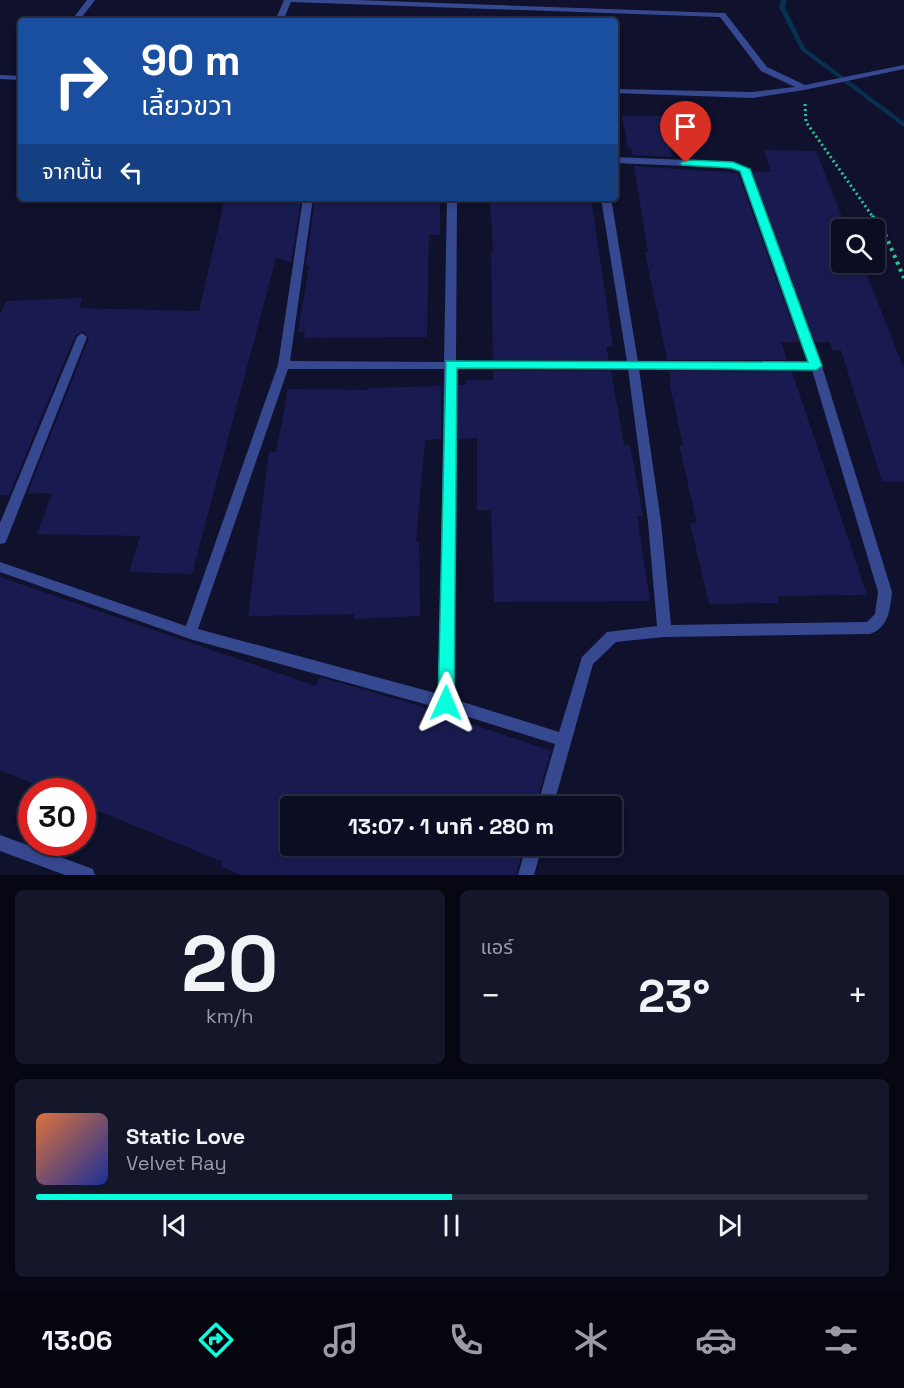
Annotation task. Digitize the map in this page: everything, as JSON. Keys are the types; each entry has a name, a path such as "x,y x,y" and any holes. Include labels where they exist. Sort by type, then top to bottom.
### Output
{"street":[{"path":"77,18 91,0"},
{"path":"280,18 288,0"},
{"path":"292,0 722,15 764,69 804,88"},
{"path":"618,91 752,95 804,88 871,72 904,67"},
{"path":"0,77 18,78"},
{"path":"548,796 587,661 612,636 664,631 870,628 882,616 885,592 816,366 744,169 733,165 618,160"},
{"path":"190,633 284,364 308,201"},
{"path":"446,703 452,201"},
{"path":"606,201 633,367 660,571 664,631"},
{"path":"0,539 82,337"},
{"path":"284,364 816,366"},
{"path":"0,567 190,633 446,703 563,740"},
{"path":"0,843 87,875"},
{"path":"526,875 531,856"}],"path":[{"path":"804,88 806,122 885,234 904,278"}],"building":[{"path":"622,116 664,116 672,157 632,155 631,147 628,147"},
{"path":"764,150 816,151 843,219 831,219 831,273 866,273 904,369 904,482 882,481 841,350 832,350 830,342 815,342 752,172 771,172"},
{"path":"634,166 738,173 799,342 781,342 787,360 667,360 645,252 648,252"},
{"path":"224,201 301,201 291,262 276,258 192,574 129,572 140,536 37,534 52,493 27,494 89,338 83,331 75,336 9,495 0,495 0,315 6,301 82,298 79,308 199,311"},
{"path":"315,201 440,201 440,235 429,235 427,337 304,338 305,332 298,332 309,266 306,265"},
{"path":"490,201 591,201 613,347 606,347 609,360 493,360 491,252 493,252"},
{"path":"493,371 611,371 624,445 630,445 643,516 637,516 650,601 494,602 491,510 477,510 477,438 458,439 458,385 466,385 466,380 493,380"},
{"path":"669,371 792,372 867,595 778,596 779,603 709,604 690,523 697,523 679,445 683,445 669,381 671,381"},
{"path":"441,386 441,439 425,440 416,541 419,541 420,616 354,619 354,614 248,616 269,452 276,452 288,389 368,390 368,388"},
{"path":"0,577 316,686 320,677 404,701 551,751 538,796 280,796 280,856 521,856 516,875 242,875 220,866 223,862 96,810 96,778 20,778 0,770"}],"waterway":[{"path":"784,0 782,7 803,49 904,125"}],"route":[{"path":"446,703 450,364 633,367 816,366 744,169 733,165 686,163"}]}
